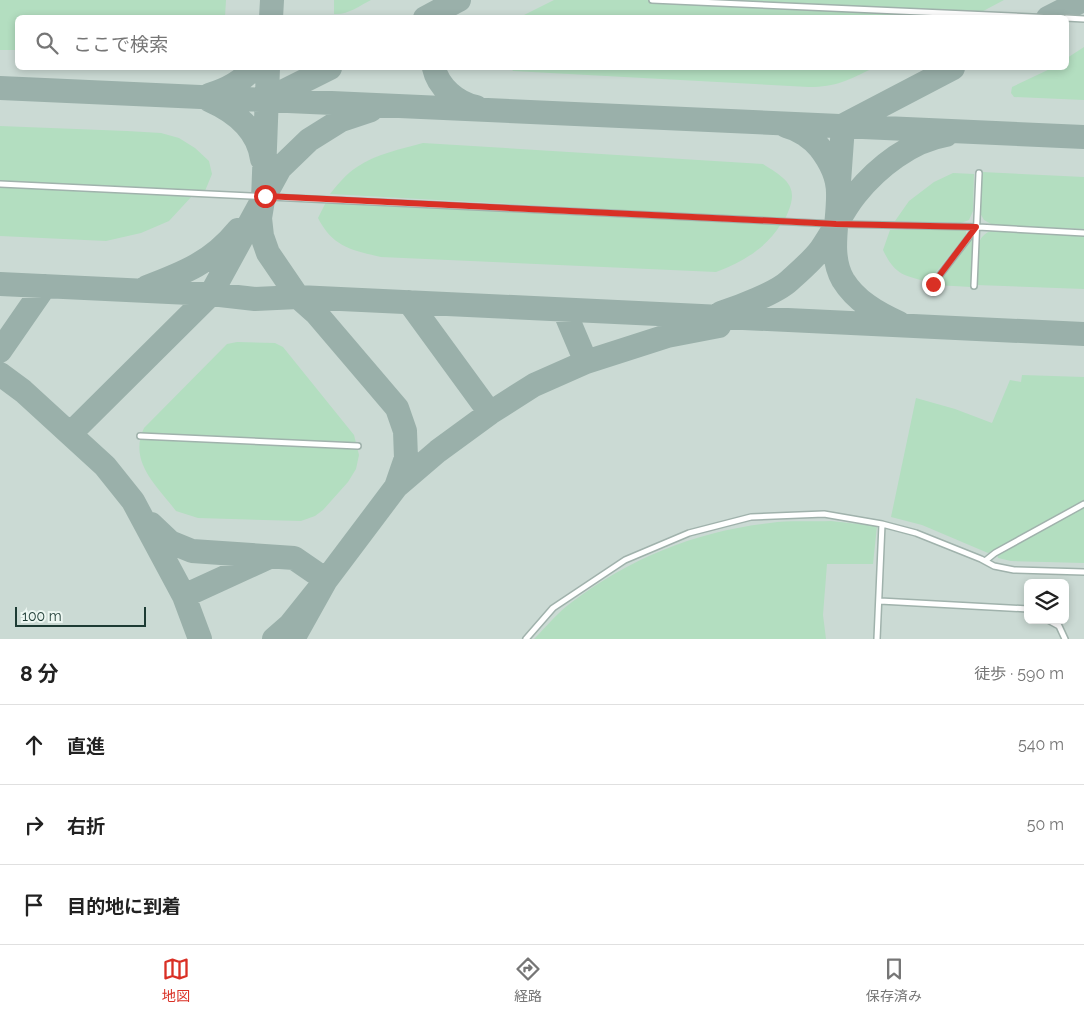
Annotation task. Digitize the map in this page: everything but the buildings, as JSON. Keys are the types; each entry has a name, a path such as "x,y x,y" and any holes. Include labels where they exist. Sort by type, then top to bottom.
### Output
{"lane":[{"path":"652,0 988,15"},
{"path":"1069,18 1084,19"},
{"path":"974,286 979,173"},
{"path":"0,184 836,224 976,227 1084,233"},
{"path":"933,284 976,227"},
{"path":"140,436 358,446"},
{"path":"985,561 996,552 1084,504"},
{"path":"526,639 553,608 625,560 689,533 751,517 824,514 882,524 916,533 994,566 1014,570 1084,572"},
{"path":"877,639 882,524"},
{"path":"880,602 1024,609"},
{"path":"1055,624 1058,626 1065,639"}],"shaded area":[{"path":"0,0 1084,0 1084,639 0,639"}],"green space":[{"path":"0,0 226,0 225,15 15,15 15,50 0,50"},
{"path":"334,0 371,0 349,12 334,14"},
{"path":"554,0 1004,0 976,15 524,15"},
{"path":"1084,47 1084,100 1014,97 1011,93 1012,87 1048,70 1069,70 1069,57"},
{"path":"869,70 842,82 827,86 809,87 513,71"},
{"path":"0,126 161,133 179,138 195,148 209,161 212,174 205,191 0,181"},
{"path":"423,143 763,164 786,181 792,192 792,200 785,219 330,194 346,176 364,162 389,152"},
{"path":"982,172 1084,177 1084,229 993,225 984,220 980,213"},
{"path":"953,173 974,174 973,211 969,220 961,223 895,221 909,201 934,182"},
{"path":"0,186 193,195 169,221 141,233 106,241 0,236"},
{"path":"326,202 781,224 775,233 753,253 735,264 716,272 381,257 344,246 330,235 318,218"},
{"path":"960,229 966,231 966,235 928,282 901,273 892,265 883,250 890,230"},
{"path":"991,231 1084,236 1084,289 976,285 976,254 978,246 985,234"},
{"path":"973,237 971,287 936,285"},
{"path":"237,342 275,343 283,347 354,435 359,455 356,469 348,482 323,510 315,516 301,521 198,518 176,511 153,483 142,463 140,440 144,428 227,344"},
{"path":"1022,375 1084,377 1084,500 988,553 922,525 891,517 916,398 955,409 992,423 1010,380 1021,382"},
{"path":"1084,507 1084,563 1011,561 998,558 997,554"},
{"path":"831,521 877,526 873,564 827,564 823,615 826,639 534,639 562,610 594,586 617,572 665,549 691,540 743,527 770,523"}],"taxiway":[{"path":"271,15 272,0"},
{"path":"431,15 459,0"},
{"path":"1054,15 1083,0"},
{"path":"209,95 233,85 251,70"},
{"path":"268,70 263,200 260,218 262,236 268,253 298,297 316,313 397,408 405,431 406,458 396,487"},
{"path":"268,99 326,70"},
{"path":"435,70 440,82 449,93 462,102 476,107"},
{"path":"844,125 949,70"},
{"path":"0,88 1084,137"},
{"path":"209,100 236,116 250,130 256,139 262,159"},
{"path":"71,433 211,294 280,168 309,140 341,120 371,110"},
{"path":"786,126 809,137 817,144 833,169 838,187 835,248 836,259 843,280 854,294 868,306 899,323"},
{"path":"839,182 843,126"},
{"path":"721,313 767,295 783,286 818,253 851,201 874,174 908,149 933,138 946,135"},
{"path":"147,287 197,265 218,250 238,230"},
{"path":"0,284 211,294 255,299 298,297 1084,334"},
{"path":"0,351 45,286"},
{"path":"409,302 490,413"},
{"path":"564,310 586,362"},
{"path":"293,639 326,580 396,487 438,451 490,413 534,385 586,362 667,336 719,326"},
{"path":"0,374 23,391 105,466 133,501 184,596 200,639"},
{"path":"151,524 170,542 192,551 294,558 326,580 290,625 274,639"},
{"path":"184,596 267,558"}],"route":[{"path":"265,196 836,224 976,227 933,284"}]}
